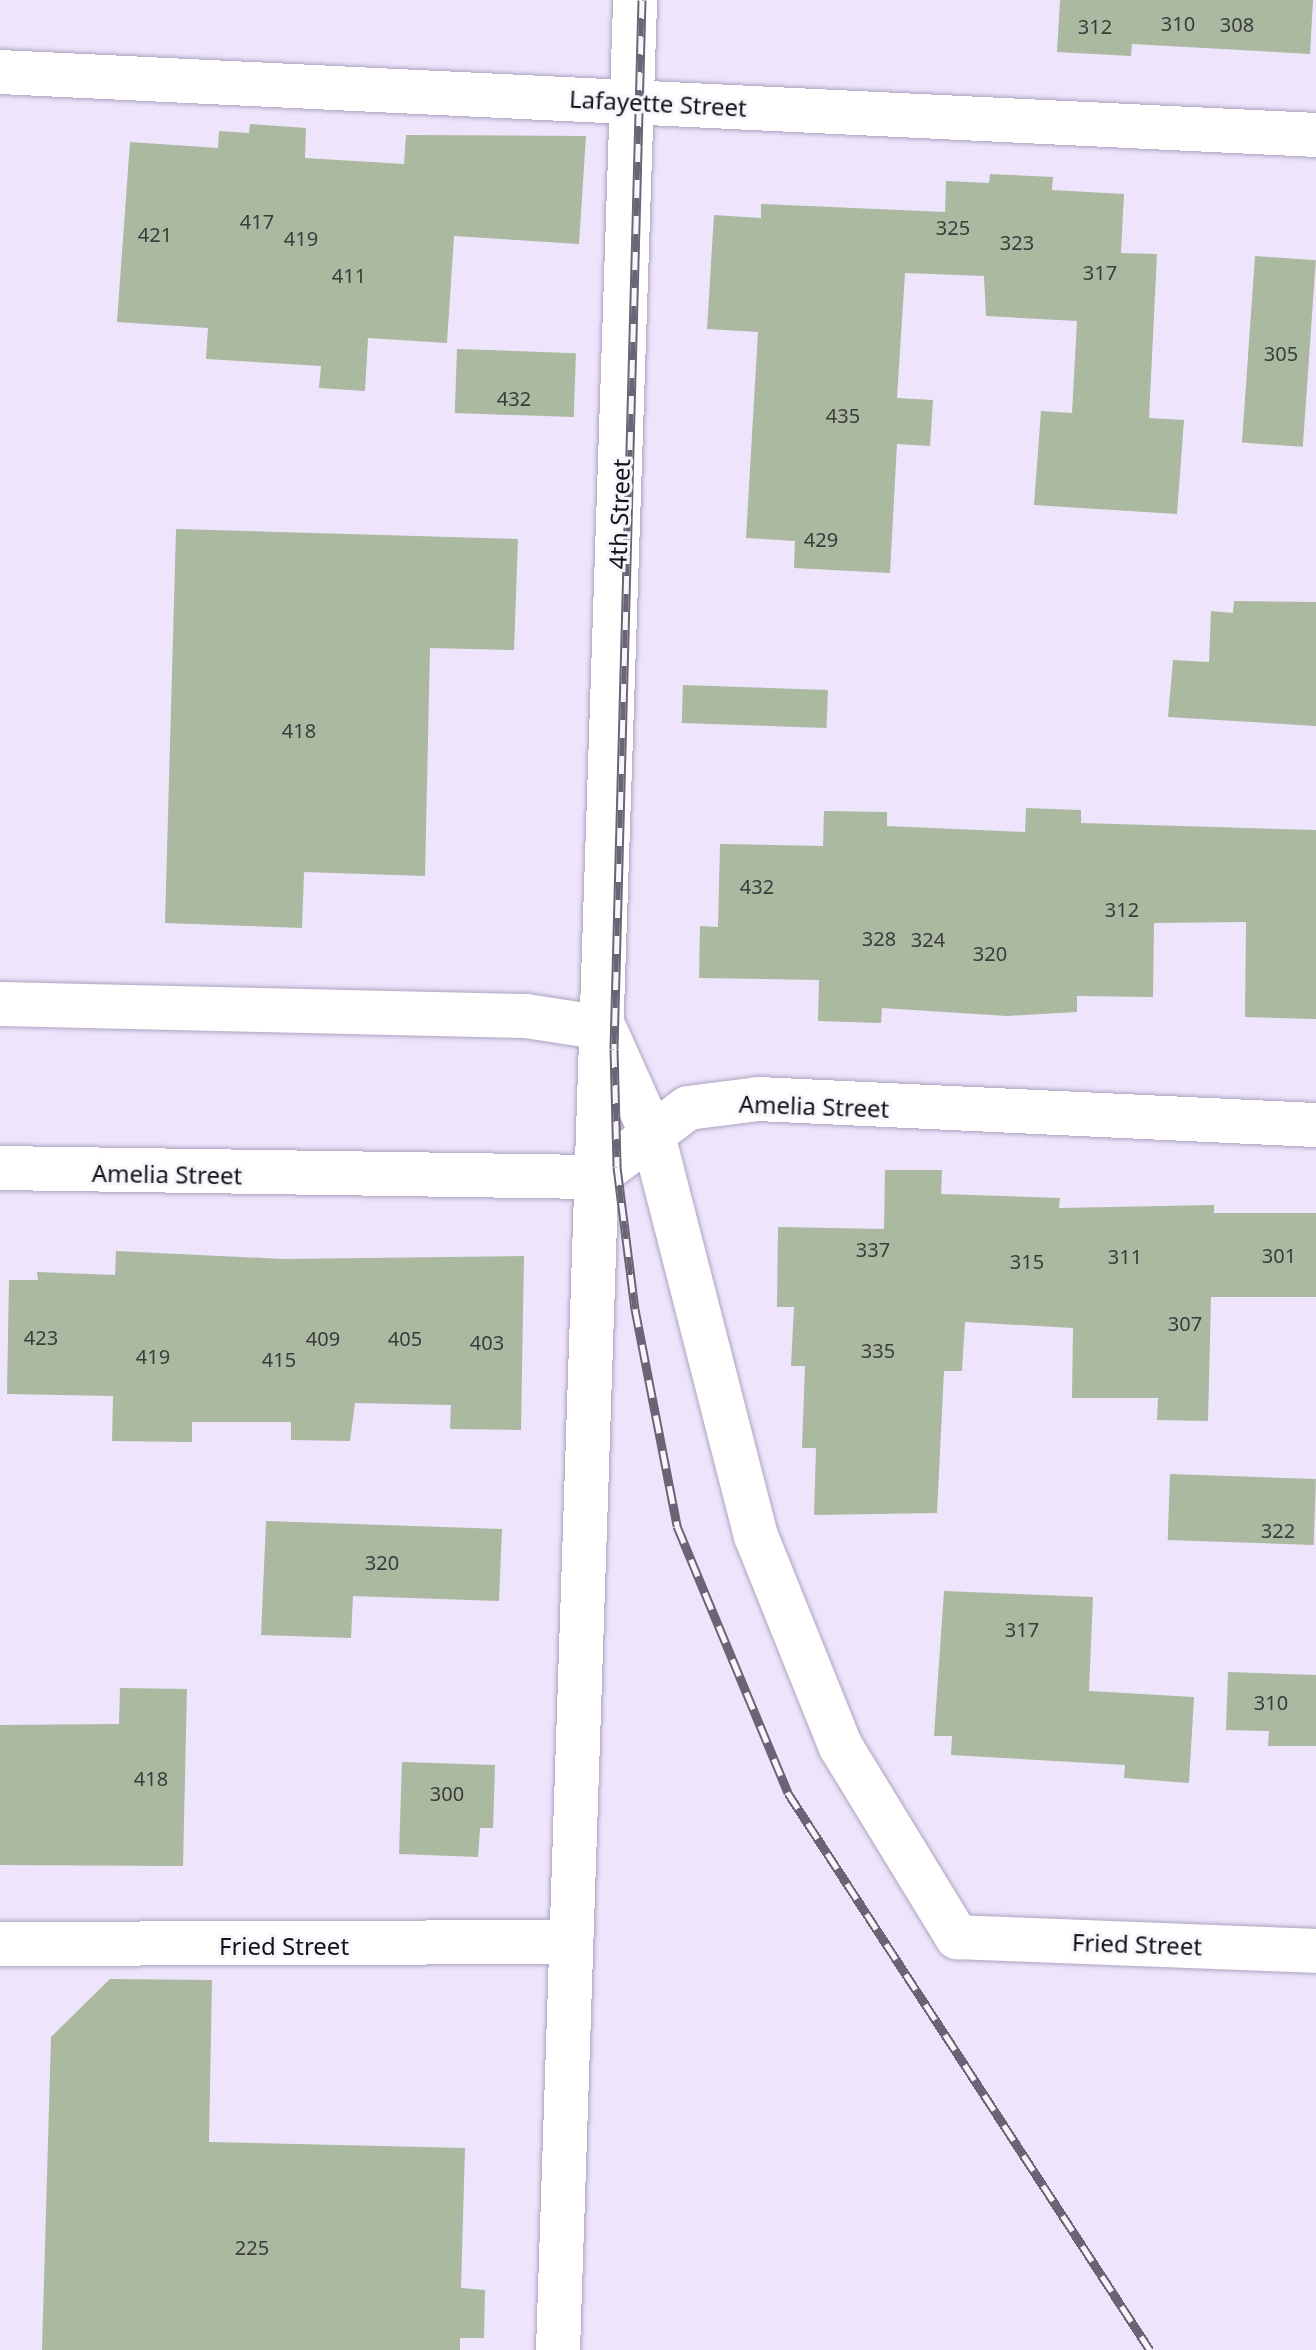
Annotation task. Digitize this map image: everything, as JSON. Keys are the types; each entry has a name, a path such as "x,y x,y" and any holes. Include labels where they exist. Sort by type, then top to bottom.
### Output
{"street":[{"name":"4th Street","path":"558,2350 567,1942 604,1028 635,0"},
{"name":"Lafayette Street","path":"0,72 1316,135"},
{"path":"0,1004 526,1016 604,1028 654,1139"},
{"name":"Amelia Street","path":"0,1168 596,1177 654,1139 688,1108 758,1099 1316,1125"},
{"name":"Fried Street","path":"654,1139 756,1536 841,1747 957,1937 1316,1951"},
{"name":"Fried Street","path":"0,1944 567,1942"}],"building":[{"path":"1060,0 1313,0 1310,54 1132,44 1131,56 1057,52"},
{"path":"250,124 306,128 305,158 404,164 406,135 586,136 579,244 454,236 447,343 368,338 365,391 319,388 321,366 206,359 208,328 117,322 130,142 218,148 219,131 249,133"},
{"path":"990,174 1053,177 1052,190 1124,194 1121,253 1157,254 1149,418 1184,420 1177,514 1034,505 1041,411 1072,413 1077,321 986,316 984,276 905,273 897,398 933,400 930,446 897,444 890,573 794,568 795,541 746,538 758,332 707,329 714,215 761,218 761,204 945,212 946,181 989,183"},
{"path":"1255,256 1316,260 1303,447 1242,443"},
{"path":"457,349 576,353 574,417 455,413"},
{"path":"176,529 518,539 514,650 430,648 425,876 304,872 302,928 165,923"},
{"path":"1234,601 1316,602 1316,726 1168,717 1173,660 1209,662 1211,611 1233,613"},
{"path":"683,685 828,690 827,728 682,723"},
{"path":"1026,808 1081,810 1081,823 1316,830 1316,1019 1245,1017 1246,922 1154,923 1153,997 1077,996 1077,1012 1007,1016 882,1008 881,1023 818,1021 819,980 699,978 700,926 718,927 720,844 823,846 824,811 887,812 887,826 1025,832"},
{"path":"885,1170 942,1170 941,1194 1060,1198 1059,1208 1214,1205 1214,1213 1316,1213 1316,1297 1211,1297 1208,1421 1157,1420 1158,1398 1072,1398 1073,1328 965,1322 962,1371 944,1371 937,1513 814,1515 816,1448 802,1448 805,1366 791,1366 794,1307 777,1307 778,1227 884,1229"},
{"path":"116,1251 284,1259 524,1256 521,1430 450,1429 451,1405 355,1403 350,1441 291,1440 291,1422 192,1422 192,1442 112,1441 113,1396 7,1394 9,1280 38,1280 37,1272 115,1275"},
{"path":"1170,1474 1316,1479 1314,1545 1168,1540"},
{"path":"266,1521 502,1529 499,1601 353,1596 351,1638 261,1635"},
{"path":"944,1591 1093,1597 1089,1691 1194,1697 1189,1783 1124,1778 1125,1765 951,1755 952,1736 934,1736"},
{"path":"1228,1672 1316,1675 1316,1746 1268,1746 1269,1731 1226,1730"},
{"path":"120,1688 187,1689 183,1866 0,1865 0,1725 119,1724"},
{"path":"402,1762 495,1765 493,1828 480,1828 478,1857 399,1854"},
{"path":"110,1979 212,1980 209,2142 465,2148 461,2288 485,2290 484,2338 460,2338 460,2350 42,2350 51,2037"}],"railway":[{"path":"642,0 614,1049 617,1167 635,1309 677,1526 788,1793 1150,2350"}]}
